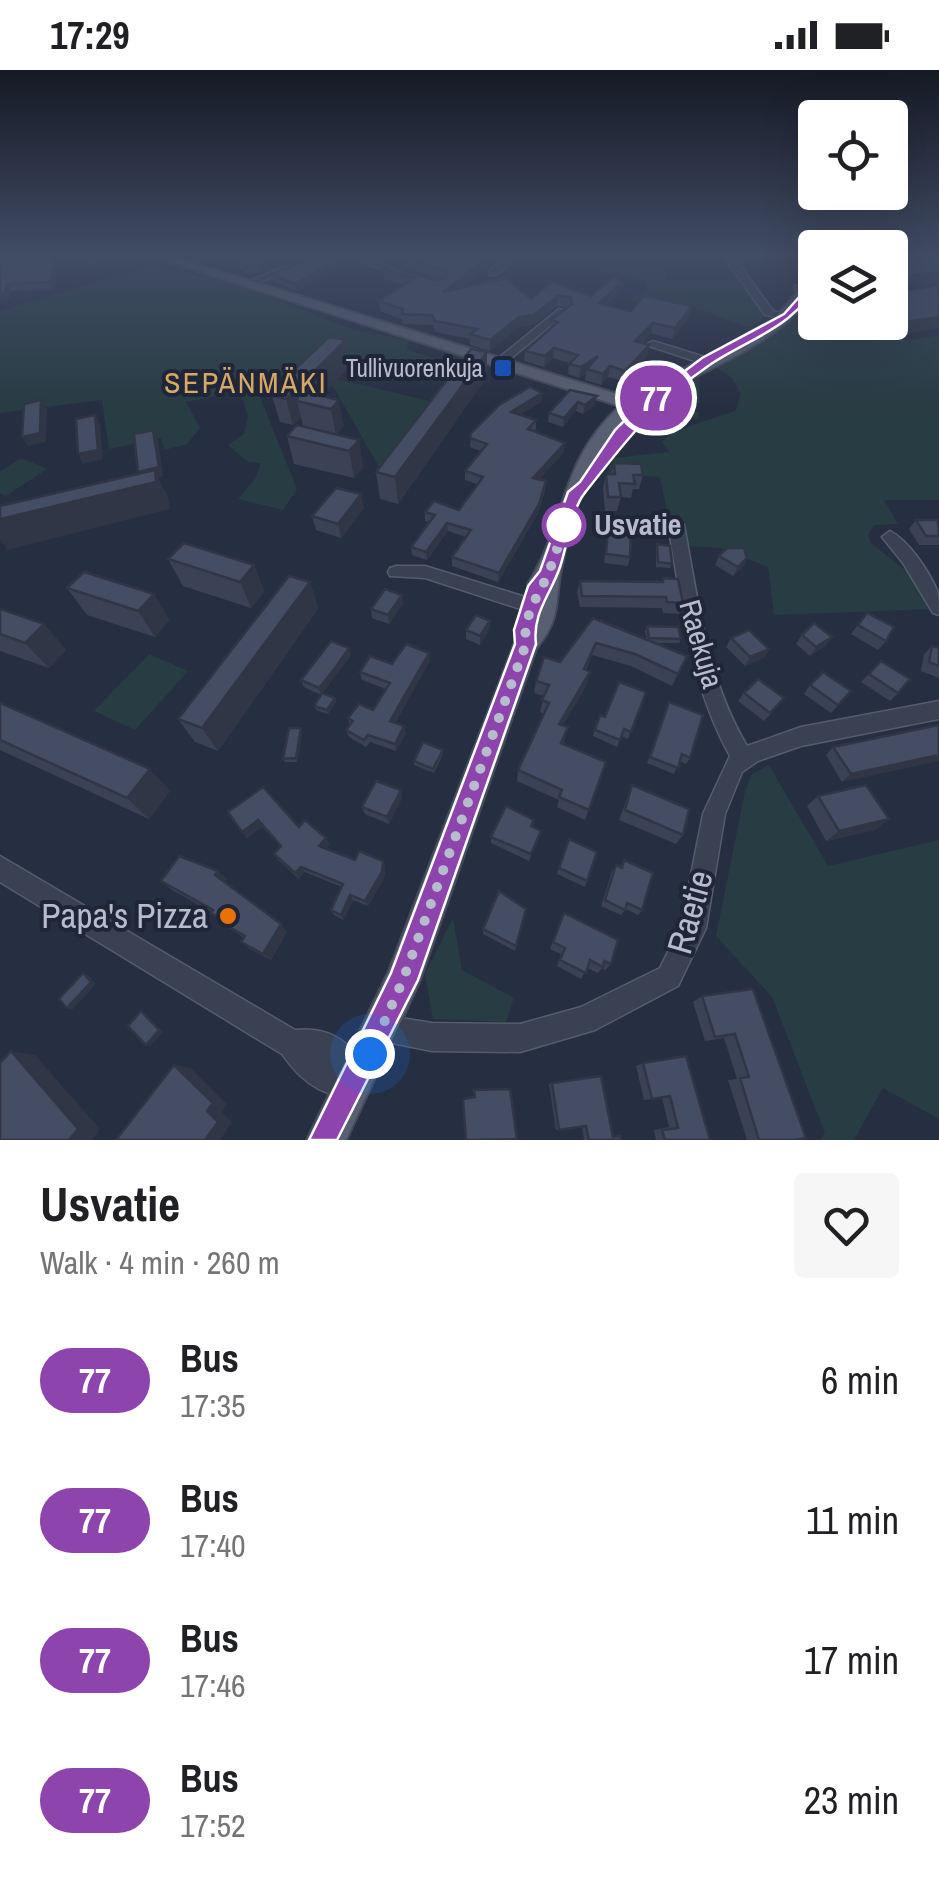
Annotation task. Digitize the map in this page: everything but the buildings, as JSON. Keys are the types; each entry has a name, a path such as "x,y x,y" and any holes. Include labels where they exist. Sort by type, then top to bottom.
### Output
{"main road":[{"path":"320,306 638,406"},
{"path":"753,337 789,306"},
{"path":"326,1140 382,1029 526,644 524,630 551,588 549,574 576,492 586,485 638,406 707,361 788,316 795,306"}],"street":[{"path":"764,306 778,316"},
{"path":"498,363 563,311"},
{"path":"653,344 707,361"},
{"name":"Raekuja","path":"676,524 694,630 730,739 742,758"},
{"path":"890,537 909,558 939,608"},
{"path":"396,572 425,572 538,608"},
{"path":"742,758 829,731 939,710"},
{"name":"Raetie","path":"382,1029 432,1037 520,1038 585,1020 669,977 693,928 714,814 726,776 742,758"},
{"path":"0,868 292,1044 305,1064 328,1082 357,1080"}],"shaded area":[{"path":"17,306 292,306 354,330 407,341 408,350 454,365 439,381 329,356 304,377 272,375 254,382 297,489 283,510 238,499 255,479 261,463 248,462 228,445 244,434 248,416 240,391 186,402 200,428 187,444 164,450 161,438 109,449 102,400 0,413 0,311"},
{"path":"685,306 764,306 765,316 750,328"},
{"path":"798,311 798,340 906,341 939,335 939,500 884,500 898,524 874,525 868,535 871,543 915,578 932,609 774,615 768,567 720,548 684,546 684,523 669,521 660,477 608,473 614,458 669,452 662,442 672,432 735,411 741,394 732,378 712,365"},
{"path":"699,372 700,403 655,411 649,415 667,410 699,412 698,419 669,414 669,419 678,423 675,427 653,423 640,428 665,432 662,434 629,435 647,410"},
{"path":"337,379 442,404 386,479 332,385"},
{"path":"22,458 47,469 6,496 0,493 0,471"},
{"path":"149,654 188,671 135,730 94,711"},
{"path":"769,765 828,866 939,840 939,1119 883,1088 854,1140 820,1140 825,1133 772,997 716,936 745,791 752,774"},
{"path":"453,918 462,970 514,998 506,1022 433,1019 425,974"}],"bus line":[{"name":"77","path":"326,1140 403,980 526,644 524,630 538,586 549,574 576,492 586,485 620,434 664,392 707,361 768,331 798,306"}],"place":[{"name":"Tullivuorenkuja","path":"503,368"},
{"name":"Usvatie","path":"564,525"},
{"name":"Papa's Pizza","path":"228,916"}],"district":[{"name":"SEPÄNMÄKI","path":"246,383"}],"route":[{"path":"370,1054 403,980 471,795 526,644 524,630 538,586 549,574 568,514 564,525"}]}
